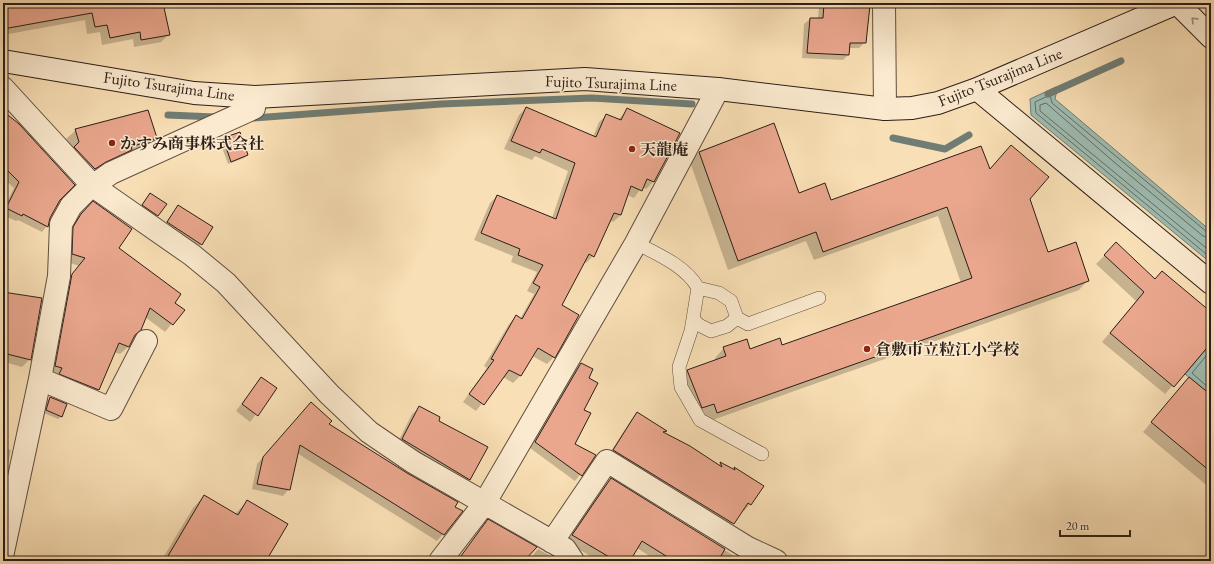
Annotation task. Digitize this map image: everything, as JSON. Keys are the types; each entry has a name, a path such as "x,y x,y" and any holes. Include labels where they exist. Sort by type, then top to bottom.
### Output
{"street":[{"path":"884,3 885,109"},
{"path":"1177,3 1211,37"},
{"name":"Fujito Tsurajima Line","path":"3,61 194,93 255,97 585,79 718,89 885,109 912,108 938,103 977,89 1177,3"},
{"path":"3,88 93,186 192,255 226,283 329,394 369,432 412,462 565,549 573,561"},
{"path":"440,561 484,504 636,243 718,89"},
{"path":"977,89 1211,283"},
{"path":"3,552 40,379 59,276 61,224 71,206 93,186 111,173 254,108 255,97"},
{"path":"40,379 111,409 146,341"},
{"path":"552,542 607,461 748,548 776,561"},
{"path":"455,561 460,536"}],"lane":[{"path":"636,243 662,257 683,271 695,282 698,288 693,319 679,367 681,387 700,420 762,454"},
{"path":"698,288 719,293 731,301 737,318 748,324 820,298"},
{"path":"693,319 699,325 711,330 727,326 737,318"}],"water":[{"path":"1056,87 1057,90 1055,99 1211,231 1211,263 1031,115 1030,99"},
{"path":"1211,343 1211,395 1185,374"}],"building":[{"path":"3,3 92,3 92,6 105,3 163,3 170,35 141,40 140,32 110,38 107,25 95,27 92,13 3,29"},
{"path":"824,3 870,5 866,43 850,43 849,55 807,53 810,18 823,18"},
{"path":"526,107 596,137 606,114 621,120 627,108 680,133 654,182 647,179 642,191 631,186 621,215 614,213 594,257 589,254 562,305 579,315 555,358 538,348 521,376 509,370 484,405 469,394 494,360 491,359 516,315 522,319 540,287 533,283 543,265 518,255 520,249 481,233 497,195 556,219 575,163 542,149 540,153 511,141"},
{"name":"かすみ商事株式会社","path":"148,110 157,138 131,147 132,150 106,162 95,169 74,147 79,142 75,129"},
{"path":"3,111 19,124 75,185 60,200 50,218 48,227 23,214 22,216 6,208 19,182 3,166"},
{"path":"774,123 799,193 825,183 831,200 981,146 990,169 1011,145 1049,177 1030,199 1048,252 1076,242 1089,281 717,413 714,404 702,408 687,370 726,356 723,347 747,339 750,349 780,338 782,345 972,278 947,207 823,252 816,232 738,261 699,152"},
{"path":"240,132 248,155 231,162 223,138"},
{"path":"150,193 167,204 158,216 142,205"},
{"path":"93,201 132,229 119,248 181,294 175,303 185,310 173,325 150,308 141,330 135,335 129,347 119,343 99,390 59,374 62,368 55,366 72,274 85,258 72,254 73,227 81,214"},
{"path":"178,205 213,227 202,245 167,222"},
{"path":"1116,242 1155,279 1162,271 1211,312 1211,343 1174,387 1110,333 1144,292 1104,255"},
{"path":"3,292 42,298 31,360 3,353"},
{"path":"581,363 593,369 589,378 598,383 584,410 591,413 575,444 596,455 582,476 535,442"},
{"path":"261,377 277,388 258,416 242,404"},
{"path":"1189,377 1211,395 1211,472 1151,422"},
{"path":"50,397 67,404 62,417 46,410"},
{"path":"311,402 332,421 329,424 407,473 458,502 455,507 463,511 444,535 300,445 290,490 257,484 263,457"},
{"path":"419,406 440,417 439,421 488,447 470,480 402,439"},
{"path":"637,412 667,431 663,432 690,446 722,467 720,462 735,470 734,467 764,486 751,505 748,503 734,524 613,450"},
{"path":"611,478 725,549 718,561 674,561 642,541 630,561 616,561 572,535"},
{"path":"204,495 238,515 247,500 288,524 266,561 165,561"},
{"path":"488,519 537,547 524,561 472,561 461,556"}],"waterway":[{"path":"1048,94 1121,61"},
{"path":"254,118 441,104 592,98 692,104"},
{"path":"168,115 215,117"},
{"path":"893,138 945,149 969,135"}],"place":[{"name":"かすみ商事株式会社","path":"112,143"},
{"name":"天龍庵","path":"632,149"},
{"name":"倉敷市立粒江小学校","path":"867,349"}]}
